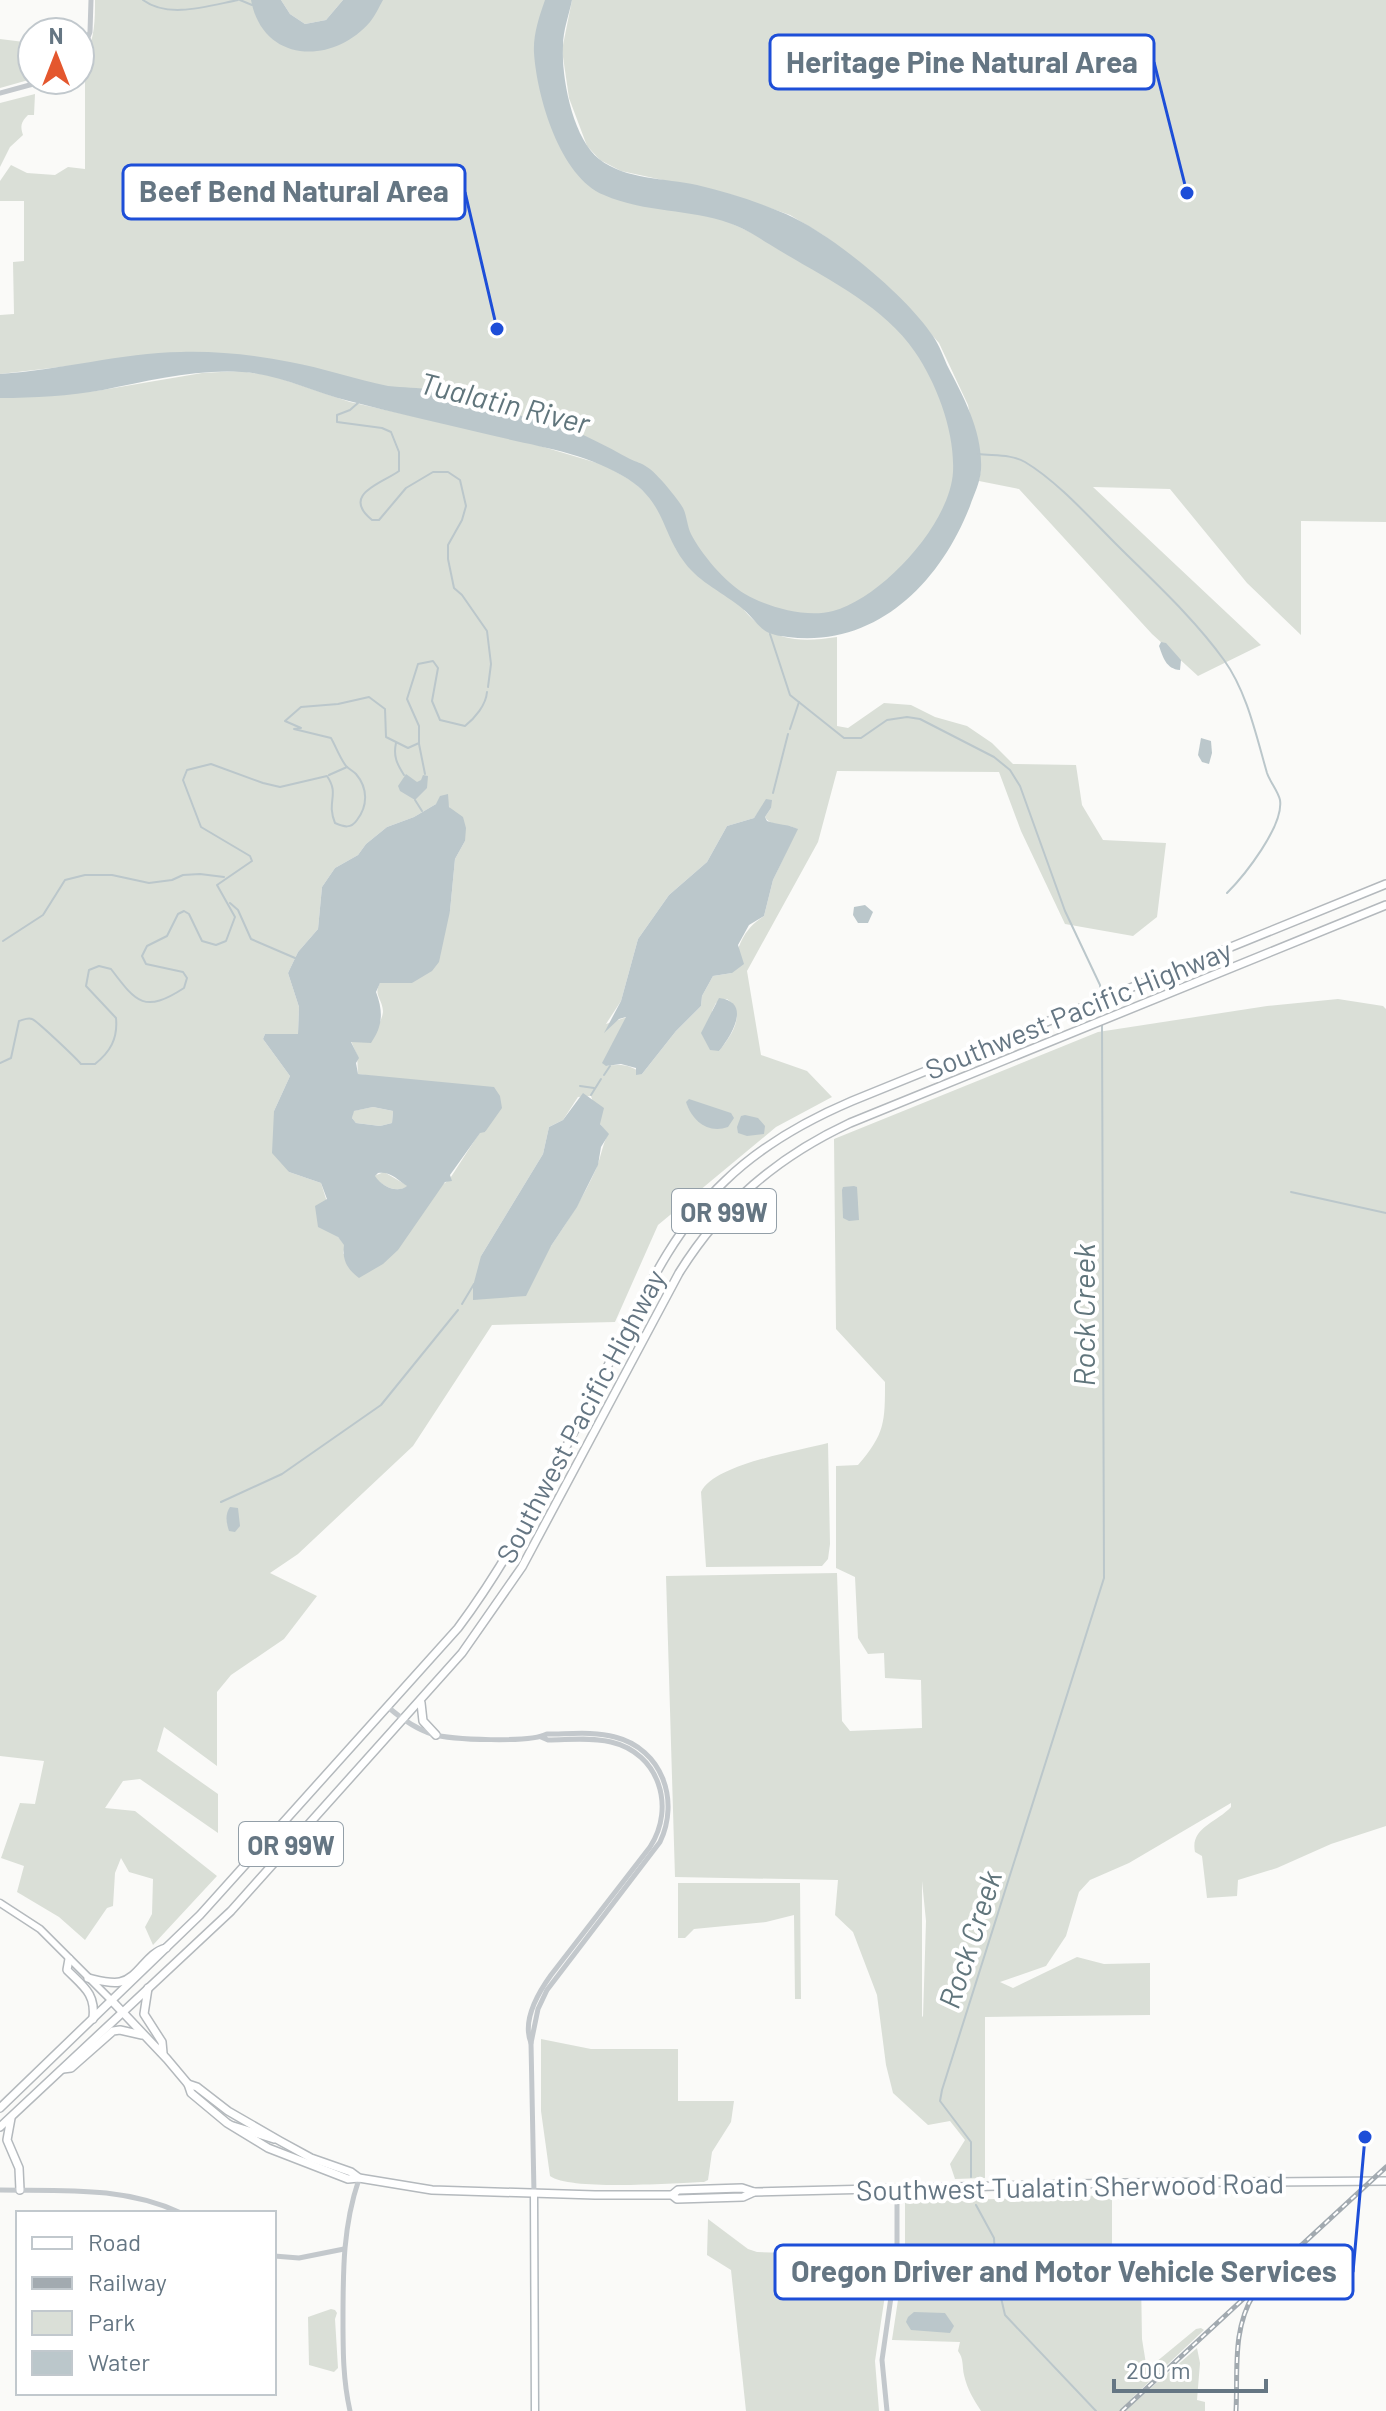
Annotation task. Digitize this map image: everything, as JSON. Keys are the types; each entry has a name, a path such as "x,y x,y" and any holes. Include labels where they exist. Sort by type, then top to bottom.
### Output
{"highway":[{"name":"Southwest Pacific Highway","path":"0,2108 168,1948 389,1708 458,1628 504,1559 665,1257 709,1196 750,1158 781,1136 821,1115 1386,884"},
{"name":"Southwest Pacific Highway","path":"0,2127 231,1911 421,1702 477,1635 522,1567 650,1325 699,1242 729,1206 762,1175 828,1133 1386,905"},
{"path":"1193,962 1201,980"},
{"path":"950,1061 957,1079"},
{"path":"633,1316 650,1325"},
{"path":"504,1559 522,1567"},
{"path":"421,1702 423,1721 436,1735"},
{"path":"88,1978 121,1982 155,1951 168,1948"},
{"path":"69,1959 67,1970 95,2004 93,2020"},
{"path":"148,1988 144,2014 162,2042 163,2056"},
{"name":"Southwest Tualatin Sherwood Road","path":"113,2002 188,2084 191,2093 231,2126 268,2148 308,2165 348,2179 359,2178"},
{"path":"63,2069 71,2068 113,2031 145,2036"},
{"name":"Southwest Tualatin Sherwood Road","path":"188,2084 197,2087 228,2111 311,2158 359,2178 432,2190 672,2195 678,2190 742,2188 754,2192 1121,2183 1386,2181"},
{"path":"12,2116 6,2137 19,2168 20,2190"},
{"path":"231,2126 276,2139"},
{"path":"0,2149 10,2151"}],"main road":[{"path":"0,1903 40,1929 113,2002"},
{"path":"534,2193 535,2411"}],"street":[{"path":"389,1708 404,1720 436,1735 467,1739 541,1737 548,1740 601,1740 628,1748 640,1756 660,1786 663,1810 660,1827 650,1847 541,1989 530,2022 534,2193"},
{"path":"350,2411 344,2380 344,2249 359,2178"},
{"path":"887,2411 882,2360 897,2252 897,2189"},
{"path":"0,2190 107,2192 149,2201 176,2211"},
{"path":"276,2256 299,2258 344,2249"}],"green space":[{"path":"95,0 273,0 275,9 313,32 351,0 559,0 568,151 886,295 950,393 964,490 903,580 837,618 744,610 775,634 810,640 837,637 837,726 848,728 884,703 911,705 935,717 967,726 992,743 1013,764 1076,765 1082,805 1103,840 1166,843 1157,917 1133,936 1065,924 1021,831 999,772 837,771 818,842 747,971 761,1055 807,1071 832,1097 776,1127 658,1225 615,1322 492,1325 413,1446 298,1554 270,1573 317,1596 284,1639 231,1675 217,1692 217,1766 164,1727 157,1751 218,1794 218,1833 140,1779 123,1781 105,1808 135,1811 217,1876 153,1945 145,1927 152,1914 153,1879 129,1872 121,1858 115,1873 113,1906 107,1908 85,1940 59,1917 17,1892 24,1866 1,1858 20,1803 35,1804 44,1761 0,1756 0,398 96,391 202,373 240,371 273,376 350,402 520,440 604,465 632,481 651,498 676,549 659,505 621,466 261,358 174,354 0,374 0,315 14,314 13,262 24,261 24,201 0,201 0,181 11,165 27,173 55,175 68,167 85,169 85,96 96,96","holes":["447,802 465,841 455,859 450,911 412,983 380,983 378,994 383,1011 376,1032 351,1041 357,1055 358,1074 394,1079 486,1132 480,1132 449,1180 343,1254 345,1245 338,1237 321,1183 289,1172 274,1111 290,1076 263,1039 265,1034 298,1035 299,1007 288,973 298,952 318,929 322,887 335,868 358,855 387,827","765,803 771,808 765,817 768,820 797,829 773,880 764,916 750,927 742,940 732,973 713,976 702,996 701,1006 676,1031 642,1074 634,1068 606,1066 627,1017 606,1024 621,1001 638,939 669,895 707,862 727,826 754,818","727,999 737,1017 733,1031 719,1051 712,1011 716,1003","591,1096 600,1124 608,1134 586,1189 551,1246 481,1256 543,1154 549,1127 563,1120 578,1097"]},
{"path":"281,0 343,0 326,20 305,24 290,14"},
{"path":"572,0 1386,0 1386,522 1301,521 1301,635 1247,583 1170,489 1093,487 1261,645 1198,676 1152,634 1019,489 979,481 981,468 968,405 939,343 902,301 863,265 790,215 732,195 621,171 600,160 587,146 569,98 562,50"},
{"path":"0,39 16,41 16,84 0,88"},
{"path":"35,96 34,115 28,115 24,120 21,127 23,135 10,147 0,167 0,103"},
{"path":"1338,999 1386,1009 1386,1826 1238,1880 1237,1896 1207,1898 1202,1856 1195,1852 1194,1844 1200,1831 1231,1807 1231,1803 1129,1863 1090,1880 1079,1892 1066,1936 1046,1966 1000,1982 1013,1988 1077,1957 1104,1964 1150,1963 1150,2015 985,2017 985,2178 955,2179 950,2164 965,2140 950,2121 928,2125 893,2093 877,1995 853,1932 835,1915 838,1880 675,1877 666,1576 837,1573 842,1721 850,1731 922,1728 921,1680 885,1678 884,1653 868,1654 858,1638 855,1577 836,1568 836,1466 858,1465 874,1445 884,1418 885,1382 836,1329 834,1139 1098,1032 1267,1006","holes":["922,1881 926,1921 923,2017"]},
{"path":"373,1107 393,1111 392,1123 380,1126 356,1123 352,1118 353,1111"},
{"path":"384,1172 408,1186 394,1189 385,1186 374,1176"},
{"path":"828,1443 830,1544 828,1559 822,1566 706,1567 701,1492 709,1482 739,1466"},
{"path":"678,1883 800,1883 801,1999 795,1999 794,1915 766,1922 694,1929 685,1938 678,1938"},
{"path":"541,2039 591,2049 678,2049 678,2101 734,2101 731,2122 712,2152 708,2180 600,2185 561,2181 550,2176 541,2111"},
{"path":"1112,2195 1112,2276 1141,2278 1142,2339 1146,2364 1150,2367 1196,2329 1204,2330 1133,2397 1138,2399 1197,2348 1200,2363 1197,2400 1205,2402 1205,2411 981,2411 965,2380 958,2351 960,2342 892,2340 905,2253 905,2202"},
{"path":"708,2219 748,2249 757,2252 891,2256 875,2361 879,2411 746,2411 731,2270 707,2255"},
{"path":"331,2309 337,2313 338,2368 334,2372 309,2365 308,2317"}],"water":[{"path":"251,0 281,0 290,14 305,24 326,20 343,0 383,0 370,22 355,36 319,51 301,51 284,46 269,36 258,21"},
{"name":"Tualatin River","path":"545,0 572,0 563,40 567,90 582,137 599,159 633,175 731,194 804,223 844,249 884,283 918,317 938,344 976,429 981,456 979,479 957,534 941,560 901,604 876,621 849,632 820,638 772,634 691,570 677,552 650,498 612,470 559,451 349,401 270,376 207,372 77,394 0,398 0,374 136,355 181,352 263,357 388,386 433,390 566,428 645,466 680,504 691,534 707,559 730,583 755,599 788,610 823,613 852,603 872,591 892,575 927,535 949,492 953,457 948,425 923,365 901,334 867,304 745,230 699,215 620,201 588,186 563,154 540,91 534,46"},
{"path":"1161,642 1166,643 1181,660 1180,670 1166,662 1159,646"},
{"path":"1201,738 1211,741 1209,764 1202,762 1198,755"},
{"path":"406,774 417,782 423,775 428,776 427,788 415,800 400,791 398,786"},
{"path":"448,794 449,807 463,817 466,828 465,841 455,859 450,911 439,962 432,971 412,983 380,983 376,992 381,1019 375,1037 371,1043 351,1042 359,1058 356,1063 358,1074 494,1087 500,1096 502,1108 485,1132 480,1133 450,1175 452,1181 445,1182 398,1250 383,1264 359,1278 346,1264 344,1245 338,1237 318,1227 315,1206 327,1199 321,1183 289,1172 272,1153 274,1111 290,1076 263,1039 265,1034 298,1034 299,1007 288,973 298,952 318,929 322,887 335,868 358,855 387,827 414,817 436,804 440,796","holes":["373,1107 393,1111 392,1123 380,1126 356,1123 352,1118 354,1111","378,1173 390,1175 407,1186 399,1189 385,1186 375,1176"]},
{"path":"766,799 772,800 765,817 767,821 798,829 773,880 764,916 749,925 738,945 744,964 732,973 713,976 702,996 701,1006 676,1031 642,1074 636,1075 636,1068 621,1064 606,1066 602,1063 626,1017 619,1019 604,1033 621,1001 638,939 669,895 707,862 727,826 754,818"},
{"path":"865,905 873,912 868,923 858,923 853,915 854,907"},
{"path":"719,998 729,1001 737,1012 729,1037 719,1051 710,1050 701,1033"},
{"path":"583,1093 604,1108 600,1124 609,1134 577,1207 551,1246 526,1296 473,1300 473,1286 481,1256 543,1154 549,1127 563,1120"},
{"path":"689,1099 731,1113 734,1118 728,1127 708,1127 692,1115 686,1102"},
{"path":"741,1116 758,1118 765,1126 764,1134 747,1136 738,1133"},
{"path":"843,1187 857,1187 859,1220 849,1221 843,1218 842,1190"},
{"path":"230,1507 238,1508 240,1526 235,1532 229,1531 227,1524"},
{"path":"914,2312 945,2313 954,2326 950,2333 911,2330 906,2322"}],"waterway":[{"path":"143,0 153,6 176,10 238,0"},
{"path":"240,0 252,5"},
{"path":"359,402 337,415 337,422 391,432 399,452 399,471 362,496 360,503 363,511 372,520 379,520 406,488 433,472 448,472 460,480 466,506 448,545 448,559 454,588 487,631 491,664 488,687"},
{"path":"978,454 1020,459 1061,489 1186,614 1232,672 1250,714 1267,773 1278,793 1280,811 1252,863 1227,893"},
{"name":"Rock Creek","path":"770,634 790,695 844,738 861,738 887,720 920,719 994,757 1010,770 1020,786 1065,911 1100,985 1101,996"},
{"path":"0,1063 11,1058 19,1021 29,1018 81,1064 95,1064 112,1044 116,1018 86,986 89,970 99,966 111,969 127,990 142,1001 159,1001 184,988 187,978 183,972 146,964 142,956 147,946 167,936 178,914 184,911 189,914 202,941 216,945 226,941 235,917 217,885 252,861 250,856 201,827 183,780 187,770 211,764 280,787 327,776 332,788 335,823 350,826 361,815 365,803 360,779 346,766 331,738 294,729 301,728 285,721 301,707 338,704 369,697 385,709 386,737 408,748 419,743 419,726 407,699 418,664 433,661 438,668 432,701 440,720 465,726 485,702 487,692"},
{"path":"790,729 799,702"},
{"path":"773,793 788,734"},
{"path":"396,743 396,760 404,775"},
{"path":"419,744 425,774"},
{"path":"329,775 347,767"},
{"path":"415,800 422,811"},
{"path":"3,941 43,915 65,880 85,875 112,875 149,883 183,875 224,877"},
{"path":"230,903 238,910 251,939 295,958"},
{"name":"Rock Creek","path":"1101,1003 1101,1016"},
{"name":"Rock Creek","path":"971,2177 971,2142 940,2101 942,2090 1104,1578 1102,1023"},
{"path":"604,1075 610,1066"},
{"path":"591,1095 601,1079"},
{"path":"580,1086 594,1088"},
{"path":"1291,1192 1386,1213"},
{"path":"462,1304 474,1284"},
{"path":"221,1502 282,1474 381,1405 458,1310"},
{"name":"Rock Creek","path":"976,2205 994,2238 996,2276 1005,2315 1096,2411"}],"railway":[{"path":"1122,2411 1386,2167"},
{"path":"1236,2411 1239,2336 1254,2294"}],"place":[{"name":"Heritage Pine Natural Area","path":"1187,193"},
{"name":"Beef Bend Natural Area","path":"497,329"},
{"name":"Oregon Driver and Motor Vehicle Services","path":"1365,2137"}]}
